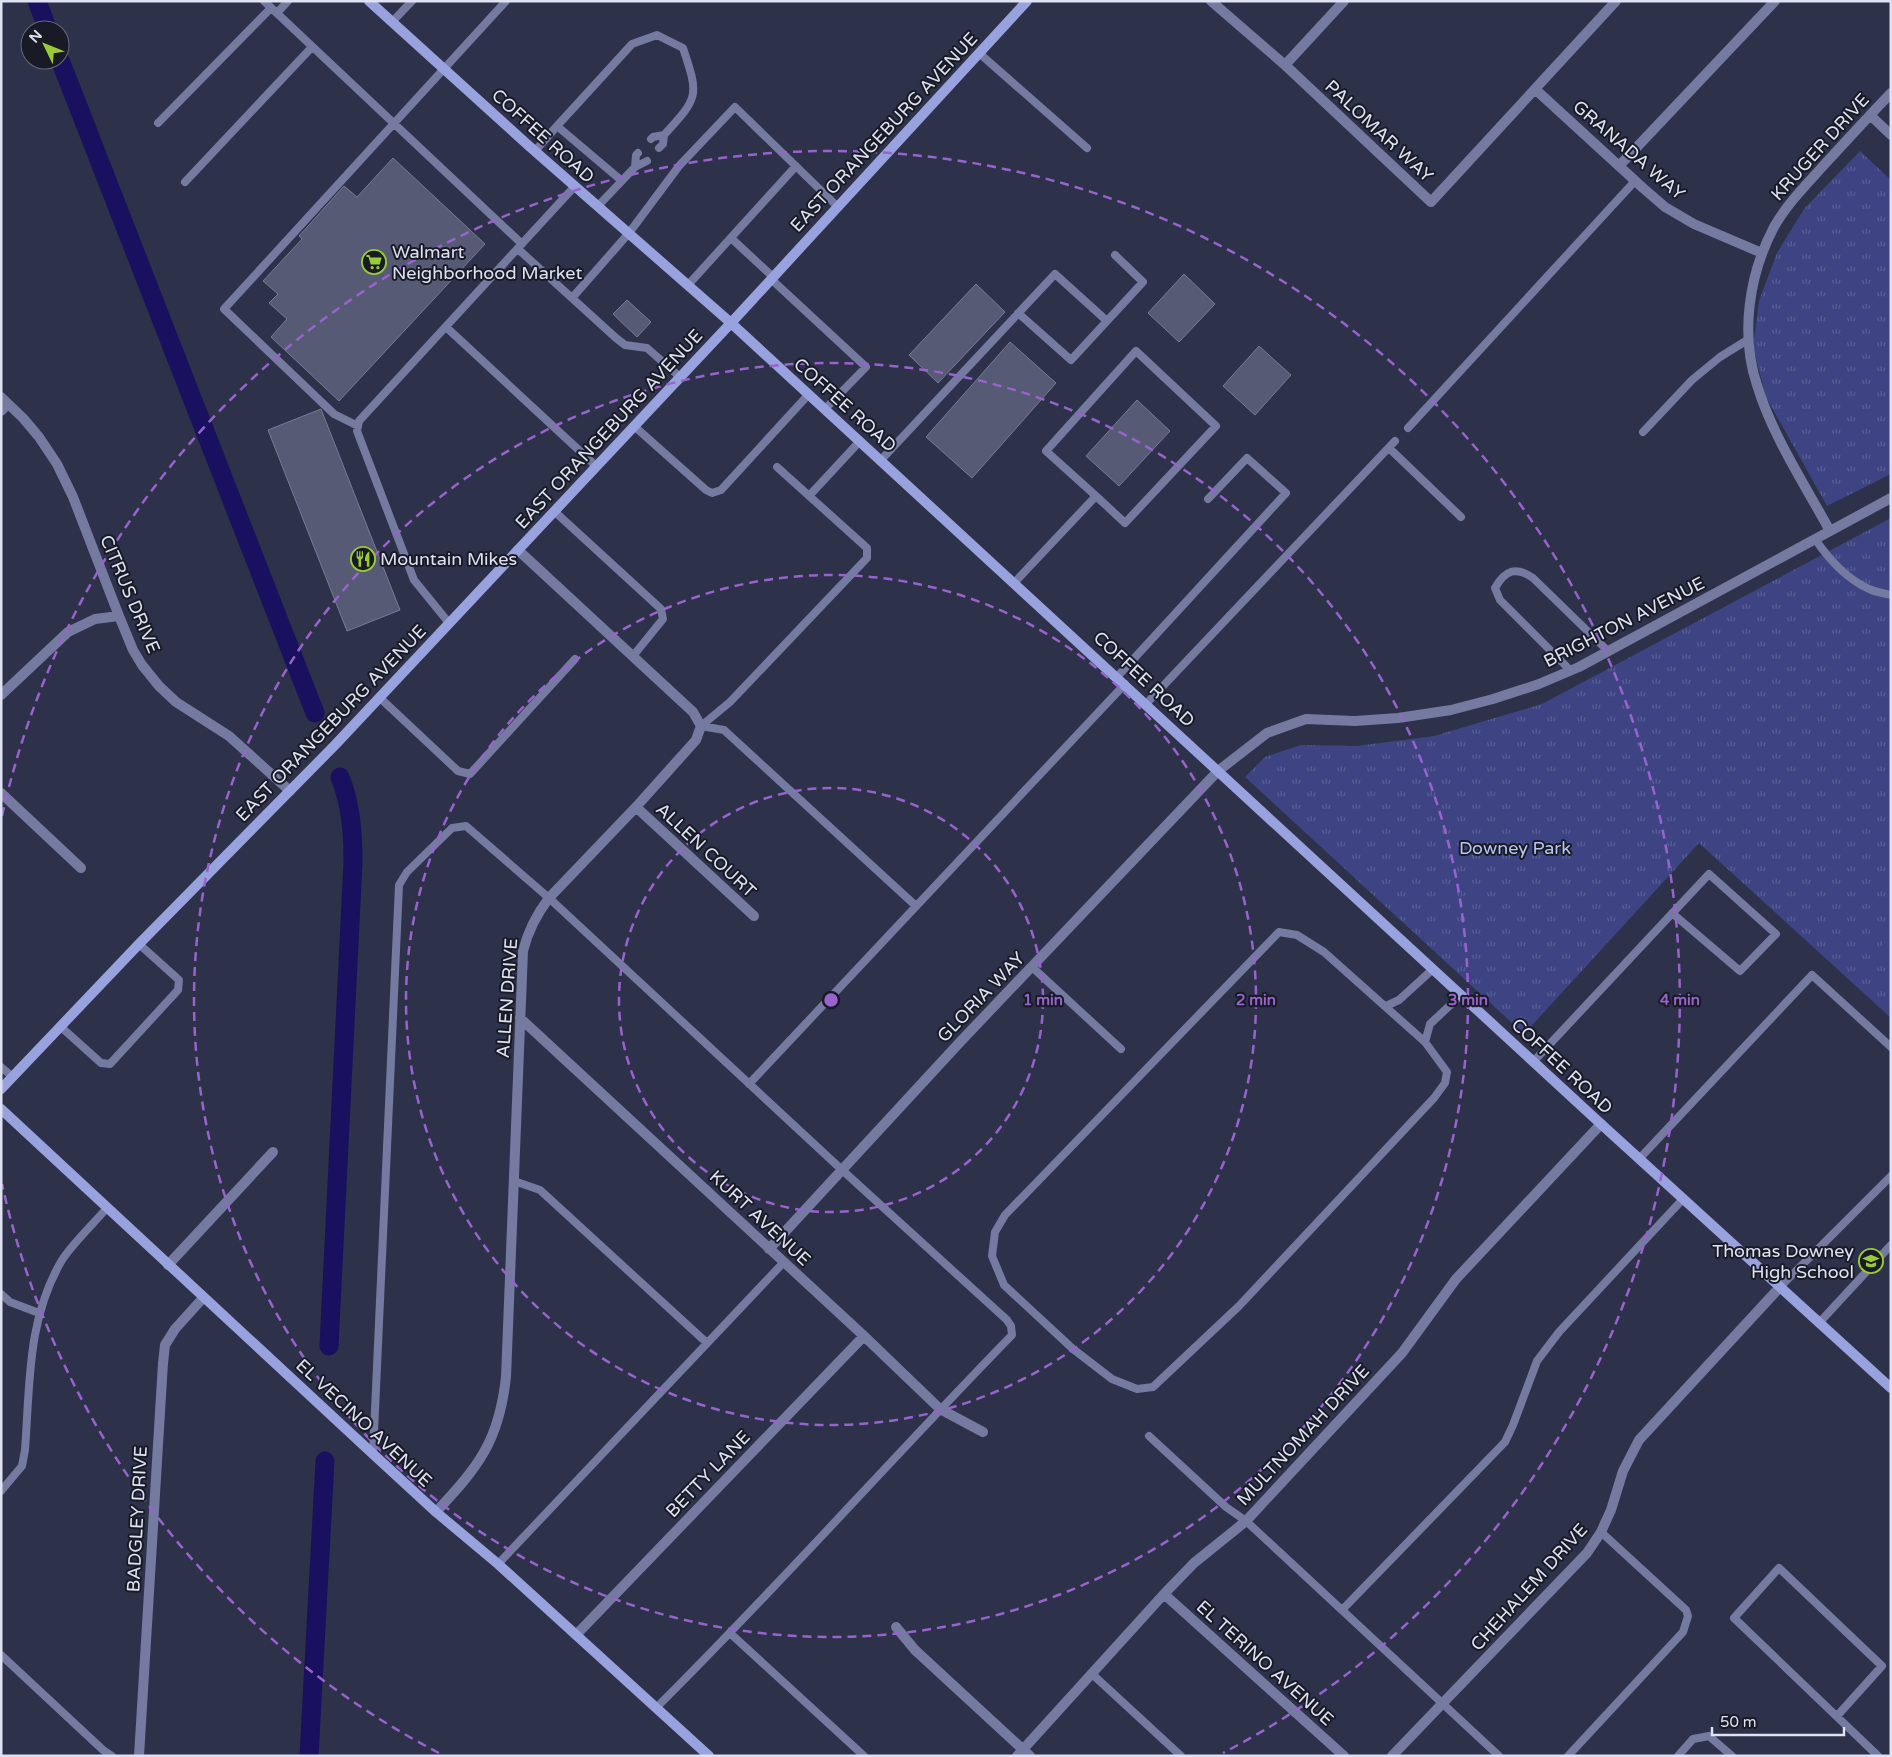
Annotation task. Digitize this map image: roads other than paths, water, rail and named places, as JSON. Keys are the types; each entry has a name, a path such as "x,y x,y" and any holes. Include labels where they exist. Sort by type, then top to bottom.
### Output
{"street":[{"name":"COFFEE ROAD","path":"369,1 809,394 1533,1062 1891,1388"},
{"name":"EAST ORANGEBURG AVENUE","path":"1,1090 139,944 290,792 554,512 731,323 1027,1"},
{"name":"PALOMAR WAY","path":"1211,1 1285,65 1431,202 1536,88"},
{"path":"1285,65 1344,1"},
{"path":"1536,88 1616,1"},
{"path":"1619,166 1776,1"},
{"name":"GRANADA WAY","path":"1536,88 1634,181 1666,207 1694,224 1762,253"},
{"name":"KRUGER DRIVE","path":"1830,531 1769,418 1756,384 1749,339 1750,298 1762,253 1774,226 1793,199 1891,93"},
{"path":"1870,115 1891,135"},
{"name":"CITRUS DRIVE","path":"4,404 39,437 57,464 73,497 133,650 142,665 159,686 176,702 229,736 290,792"},
{"name":"BRIGHTON AVENUE","path":"1218,771 1267,733 1306,720 1381,719 1451,710 1539,684 1571,671 1891,498"},
{"path":"518,550 693,712 701,726"},
{"path":"1,695 68,632 95,619 119,616"},
{"name":"ALLEN DRIVE","path":"436,1512 473,1471 484,1454 495,1430 503,1402 523,952 528,934 534,919 549,898 636,807 696,740 701,726"},
{"name":"GLORIA WAY","path":"769,1249 841,1169 1218,771"},
{"path":"1,793 81,868"},
{"name":"ALLEN COURT","path":"636,807 754,916"},
{"name":"KURT AVENUE","path":"520,1018 864,1336 940,1409 983,1432"},
{"name":"EL VECINO AVENUE","path":"1,1109 436,1512 498,1564 704,1754"},
{"name":"MULTNOMAH DRIVE","path":"1023,1754 1091,1673 1164,1594 1194,1563 1246,1521 1402,1352 1456,1279 1601,1124"},
{"path":"168,1265 273,1152"},
{"name":"CHEHALEM DRIVE","path":"1392,1756 1588,1552 1601,1532 1611,1510 1623,1471 1639,1440 1780,1287"},
{"name":"BADGLEY DRIVE","path":"139,1756 165,1345 175,1329 204,1298"},
{"name":"BETTY LANE","path":"576,1635 864,1336"},
{"name":"EL TERINO AVENUE","path":"1164,1594 1344,1756"},
{"path":"896,1627 916,1650 1023,1754"}],"lane":[{"path":"264,1 394,124 572,298 616,338 626,345 647,348 680,377"},
{"path":"158,123 274,11 288,1"},
{"path":"392,22 412,1"},
{"path":"358,426 334,414 224,309 506,1"},
{"path":"535,151 632,44 657,35 682,48 695,91 688,109 664,135 663,144 660,148"},
{"path":"185,182 312,47"},
{"path":"979,53 1087,148"},
{"path":"572,298 629,233 679,166 735,107 838,207"},
{"path":"557,126 622,181"},
{"path":"651,139 664,135"},
{"path":"635,167 638,153"},
{"path":"598,206 635,167 647,161"},
{"path":"688,285 796,166"},
{"path":"1408,428 1634,181"},
{"path":"449,623 414,580 358,431 359,421 575,186"},
{"path":"731,238 866,367 825,409"},
{"path":"1018,313 1071,360 1143,282 1114,255"},
{"path":"881,460 1055,274 1107,321"},
{"path":"446,327 596,466"},
{"path":"1643,432 1692,380 1720,357 1749,339"},
{"path":"1136,350 1216,426 1125,523 1096,496 1046,451 1136,350"},
{"path":"634,426 706,490 712,493 721,490 809,394"},
{"path":"1146,704 1396,441"},
{"path":"809,496 860,442"},
{"path":"1389,448 1461,517"},
{"path":"749,1084 916,906 1121,680 1286,494 1247,458 1208,499"},
{"path":"701,726 730,702 867,558 867,548 777,467"},
{"path":"1014,583 1096,496"},
{"path":"554,512 661,609 663,619 633,656"},
{"path":"1815,539 1824,553 1847,574 1868,588 1891,595"},
{"path":"1571,671 1500,600 1495,588 1501,578 1511,571 1523,571 1534,578 1608,651"},
{"path":"379,697 458,771 470,774 575,660"},
{"path":"701,726 724,730 916,906"},
{"path":"373,1454 400,885 407,872 452,828 466,826 549,898 1007,1320 1011,1326 1012,1335 940,1409 731,1634 656,1708"},
{"path":"1533,1062 1672,913 1709,874 1776,934 1740,970 1672,913"},
{"path":"1279,932 1297,935 1324,952 1386,1006 1425,1042 1447,1072 1445,1083 1434,1098 1239,1306 1153,1386 1137,1389 1112,1379 1073,1350 1004,1285 992,1256 994,1232 1004,1215 1279,932"},
{"path":"61,1027 101,1064 110,1064 178,990 179,980 139,944"},
{"path":"1032,967 1122,1049"},
{"path":"1386,1006 1399,1000 1433,969"},
{"path":"1639,1159 1812,975 1891,1047"},
{"path":"1425,1042 1430,1024 1461,995"},
{"path":"1,1066 13,1077"},
{"path":"1780,1287 1891,1176"},
{"path":"514,1181 540,1190 707,1343"},
{"path":"1342,1610 1504,1442 1513,1425 1537,1361 1559,1332 1683,1199"},
{"path":"1,1491 22,1466 25,1450 33,1340 39,1313 47,1290 63,1259 107,1208"},
{"path":"1819,1322 1891,1245"},
{"path":"498,1564 784,1262"},
{"path":"1,1294 10,1302 39,1313"},
{"path":"1149,1436 1226,1507 1246,1521 1499,1756"},
{"path":"1568,1756 1683,1632 1688,1616 1686,1610 1601,1532"},
{"path":"1837,1716 1882,1666 1779,1568 1734,1618 1878,1756"},
{"path":"731,1634 864,1756"},
{"path":"1,1655 103,1750 112,1756"},
{"path":"1091,1673 1181,1756"},
{"path":"1678,1756 1693,1739 1709,1736 1732,1756"}],"waterway":[{"path":"37,1 44,20"},
{"path":"64,70 315,713"},
{"path":"329,1346 353,862 351,819 340,777"},
{"path":"309,1756 325,1461"}],"place":[{"name":"Walmart Neighborhood Market","path":"374,262"},
{"name":"Mountain Mikes","path":"363,559"},
{"name":"Thomas Downey High School","path":"1871,1261"}],"park label":[{"name":"Downey Park","path":"1515,848"}]}
